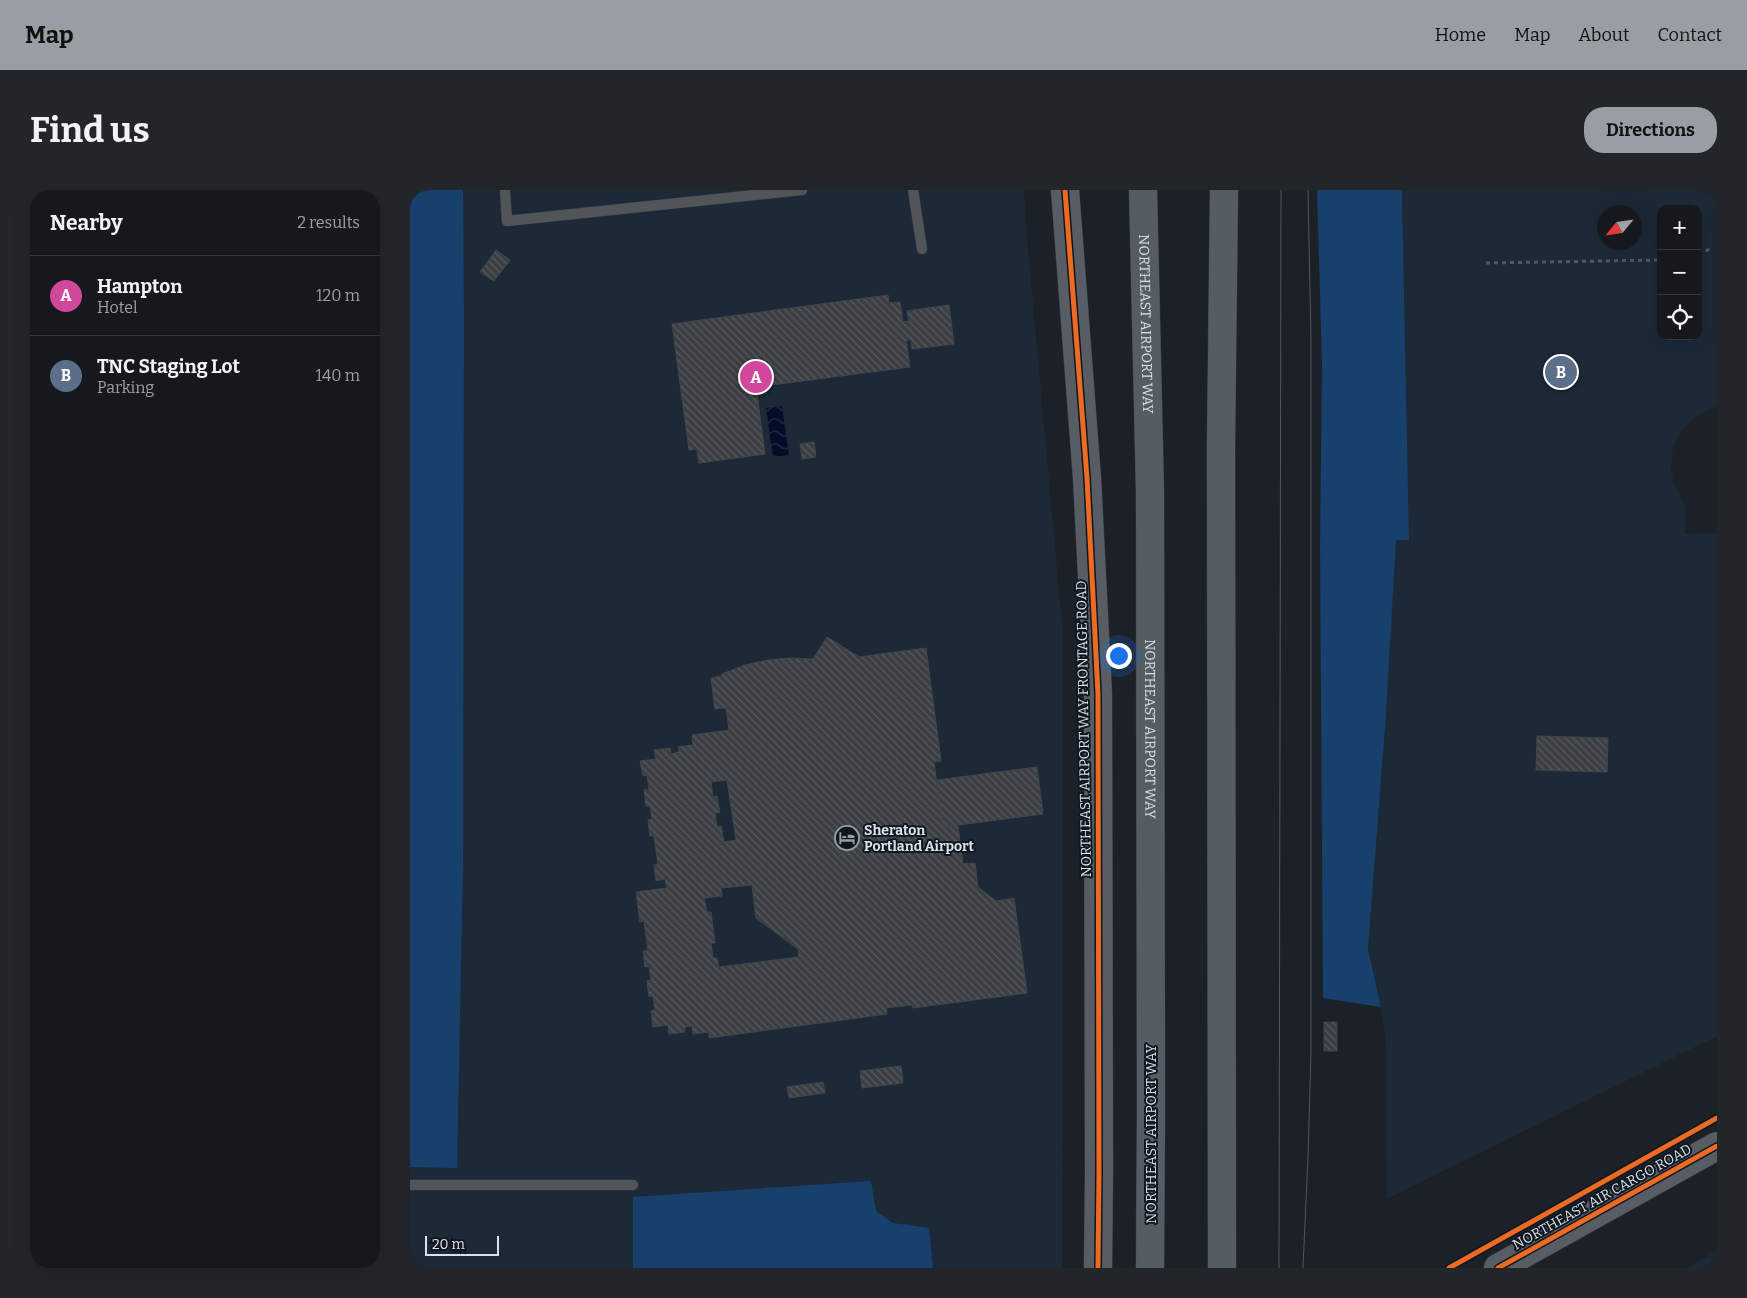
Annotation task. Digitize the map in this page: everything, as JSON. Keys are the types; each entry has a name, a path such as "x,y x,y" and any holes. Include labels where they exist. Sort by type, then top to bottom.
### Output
{"main road":[{"name":"NORTHEAST AIRPORT WAY","path":"1143,190 1150,492 1150,1268"},
{"path":"1222,1268 1221,446 1224,190"}],"street":[{"name":"NORTHEAST AIRPORT WAY FRONTAGE ROAD","path":"1065,190 1087,487 1098,694 1098,1268"},
{"name":"NORTHEAST AIR CARGO ROAD","path":"1498,1268 1717,1146"}],"lane":[{"path":"505,190 507,221 802,190"},
{"path":"913,190 922,249"},
{"path":"410,1185 633,1185"}],"path":[{"path":"1702,252 1711,249"},
{"path":"1486,263 1657,260"}],"shaded area":[{"path":"410,190 1024,190 1063,636 1062,1268 410,1268"},
{"path":"410,190 463,190 463,866 457,1168 410,1167"},
{"path":"1317,190 1402,190 1409,540 1396,540 1386,716 1368,949 1381,1007 1323,998 1320,547 1322,364"},
{"path":"1402,190 1717,190 1717,407 1696,416 1682,430 1673,447 1671,468 1674,485 1685,505 1685,534 1717,533 1717,1036 1387,1199 1386,1043 1381,1007 1368,949 1386,716 1396,539 1409,539"},
{"path":"871,1181 876,1211 893,1223 929,1228 933,1268 633,1268 633,1197"},
{"path":"1717,1251 1717,1268 1687,1268"}],"water":[{"path":"782,406 789,455 773,457 766,408"}],"building":[{"path":"496,250 510,260 494,281 480,272"},
{"path":"888,295 889,303 900,302 903,322 909,321 907,311 949,305 954,344 912,349 911,340 906,340 910,367 756,387 765,454 699,463 697,449 689,450 672,324"},
{"path":"814,442 816,457 802,459 800,444"},
{"name":"Sheraton Portland Airport","path":"827,637 859,657 926,648 941,761 934,762 943,827 958,826 963,864 975,863 978,887 996,901 1014,898 1027,993 913,1008 912,1005 886,1008 887,1014 709,1038 709,1032 693,1034 692,1026 685,1027 685,1032 669,1034 668,1025 653,1027 651,1011 655,1010 653,996 649,997 647,981 651,980 649,966 645,967 643,951 648,950 644,921 640,922 636,892 667,888 665,879 656,881 654,865 658,864 654,836 650,836 648,820 652,819 650,806 646,806 644,790 649,790 647,775 643,776 640,761 656,759 654,750 670,748 671,754 679,752 678,747 693,745 692,735 729,730 726,708 715,709 711,678 722,676 722,674 745,665 768,660 813,659","holes":["727,780 736,840 724,842 721,826 717,827 715,813 720,812 717,796 713,797 711,782","752,885 756,918 798,949 799,957 719,967 717,958 713,958 711,943 715,943 711,912 707,912 704,898 722,896 721,888"]},
{"path":"1537,736 1608,738 1607,772 1536,770"},
{"path":"1037,767 1043,814 943,827 937,780"},
{"path":"1324,1022 1337,1022 1337,1051 1324,1051"},
{"path":"901,1066 903,1083 862,1088 860,1071"},
{"path":"823,1082 825,1093 789,1098 787,1087"}],"tram line":[{"path":"1279,1268 1281,190"},
{"path":"1303,1268 1311,1051 1311,342 1308,190"}],"cycle path":[{"path":"1065,190 1087,478 1098,694 1098,1268"},
{"path":"1449,1268 1717,1118"},
{"path":"1498,1268 1717,1146"}],"place":[{"name":"TNC Staging Lot","path":"1561,372"},
{"name":"Hampton","path":"756,377"},
{"name":"Sheraton Portland Airport","path":"847,838"}]}
